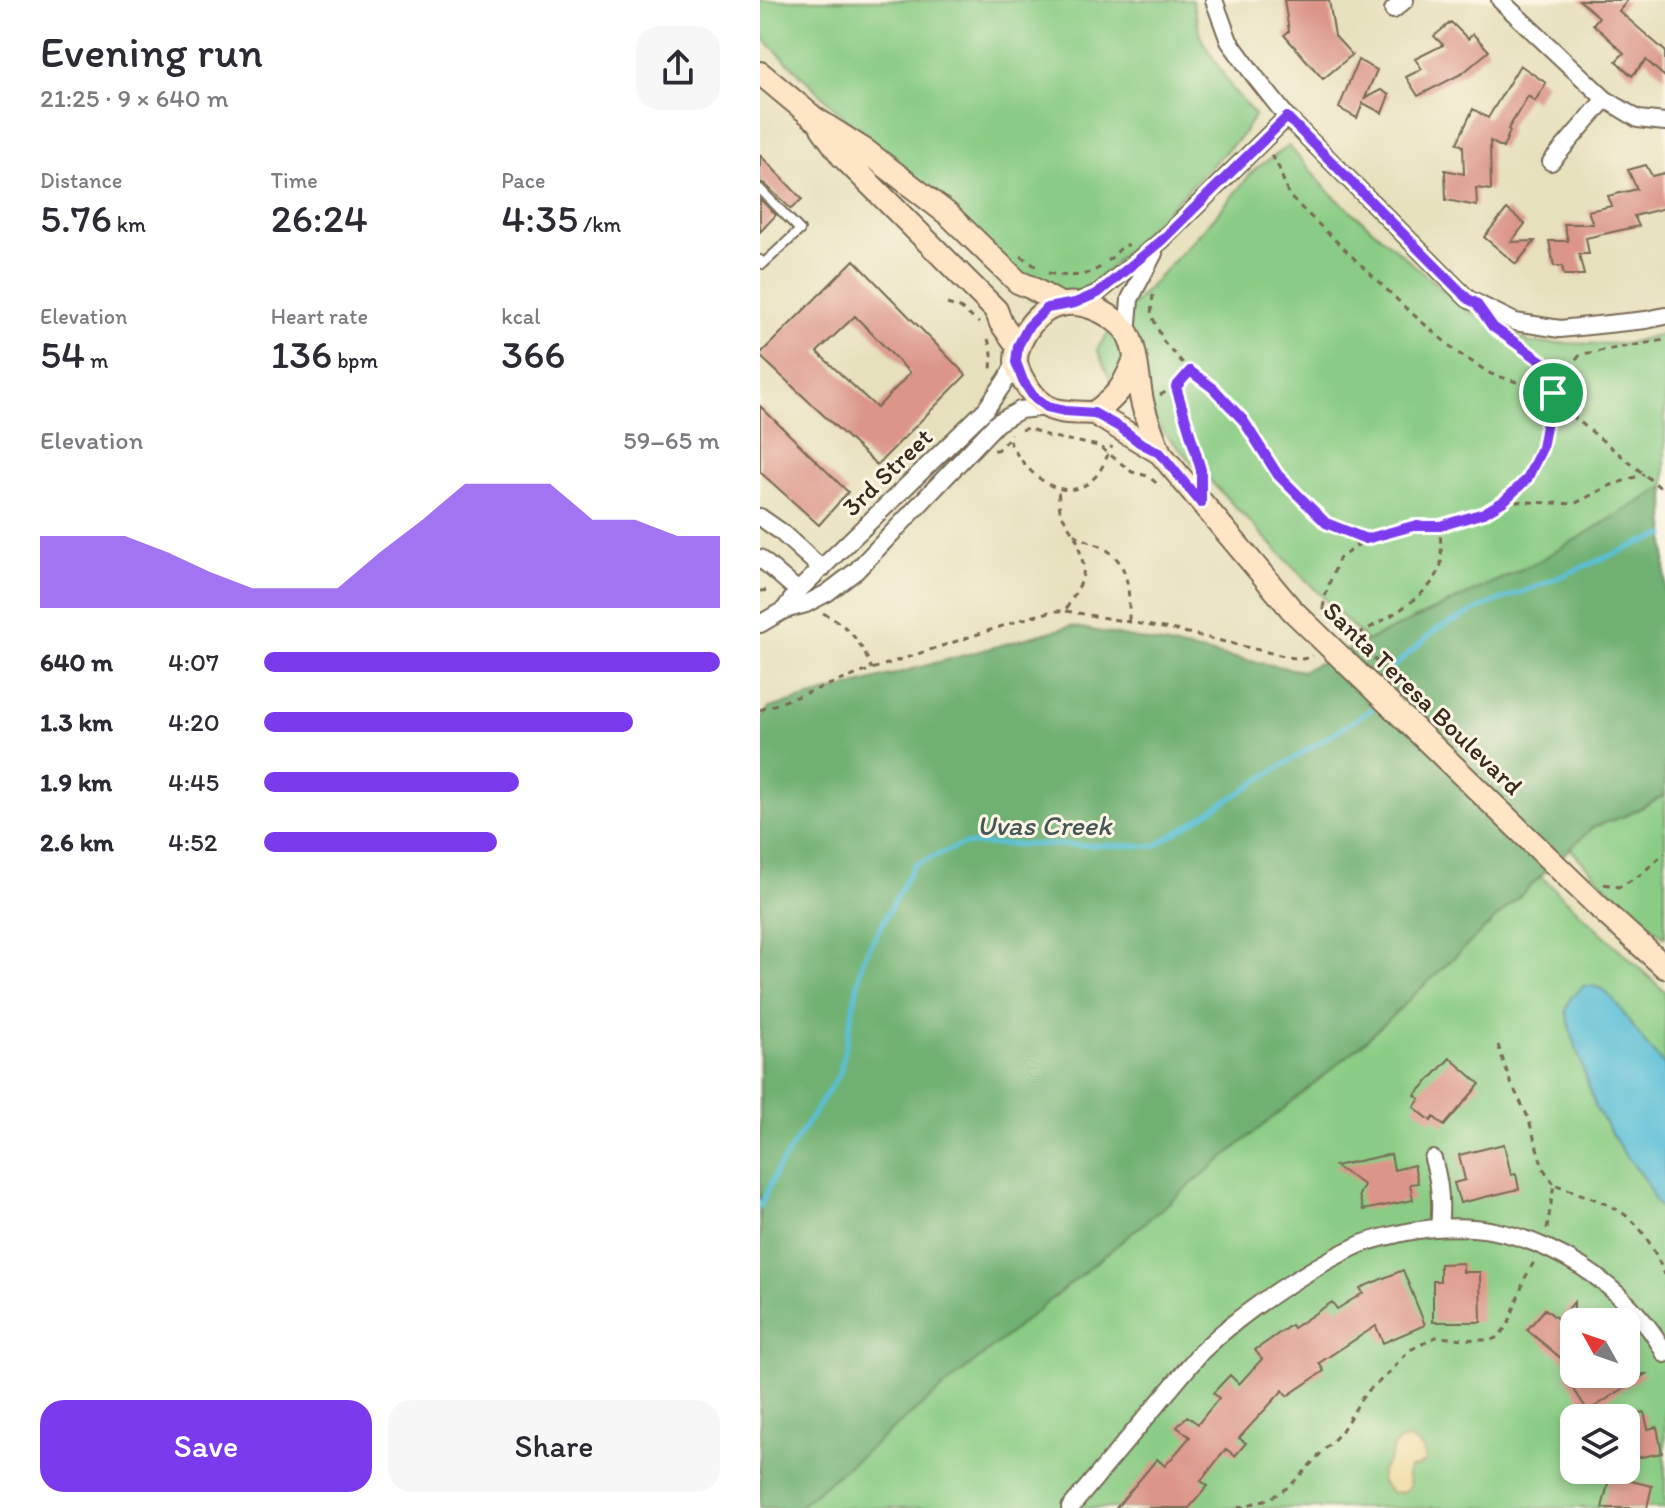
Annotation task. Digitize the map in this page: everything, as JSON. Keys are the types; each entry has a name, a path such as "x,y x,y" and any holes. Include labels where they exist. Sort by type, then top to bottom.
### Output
{"main road":[{"path":"760,73 814,118 866,151 949,215 1018,282 1068,304"},
{"path":"814,118 842,156 996,310 1017,354 1023,381 1033,396 1047,407 1094,413 1112,401 1123,386 1135,359 1127,334 1107,314 1091,306 1068,304 1047,308 1028,327 1017,354"},
{"name":"Santa Teresa Boulevard","path":"1135,359 1142,401 1160,453 1292,610 1665,967"},
{"name":"Santa Teresa Boulevard","path":"1094,413 1160,453"}],"street":[{"path":"1214,0 1229,41 1287,117 1468,299 1515,322 1560,329 1665,316"},
{"path":"1500,0 1605,99 1638,119 1665,122"},
{"path":"1551,162 1605,99"},
{"path":"1068,304 1098,293 1161,241 1287,117"},
{"path":"1127,334 1130,299 1161,241"},
{"name":"3rd Street","path":"784,610 798,591 986,409 1006,380 1017,354"},
{"name":"3rd Street","path":"760,624 784,610 806,604 827,593 856,571 997,423 1020,410 1047,407"},
{"path":"762,521 822,569"},
{"path":"760,558 798,591"},
{"path":"1433,1159 1440,1193 1439,1226"},
{"path":"1070,1508 1201,1352 1246,1312 1363,1243 1387,1236 1439,1226 1494,1230 1541,1246 1573,1261 1603,1282 1634,1310 1665,1354"}],"lane":[{"path":"760,189 800,230 763,264 760,260"}],"path":[{"path":"1271,155 1289,196 1448,344 1491,374 1553,393"},
{"path":"1017,253 1048,273 1068,277 1094,272 1124,245"},
{"path":"1157,287 1152,296 1151,314 1164,342 1243,420 1278,475 1326,523 1366,539"},
{"path":"947,304 960,308 981,325"},
{"path":"987,333 992,353 990,377"},
{"path":"1504,335 1558,373"},
{"path":"1323,608 1339,559 1366,539 1413,526 1440,526 1484,513 1504,501 1527,479 1542,448 1558,373 1582,354 1665,340"},
{"path":"1157,396 1176,387 1190,371"},
{"path":"1176,387 1201,470 1201,503"},
{"path":"1551,399 1662,489 1665,488"},
{"path":"997,450 1012,432 1028,428 1048,436 1099,446 1132,472"},
{"path":"1008,439 1025,467 1058,489 1076,488 1091,481 1101,470 1113,442"},
{"path":"1504,501 1574,504 1609,486 1644,474"},
{"path":"1058,489 1060,512 1080,547 1084,574 1065,611"},
{"path":"1343,641 1401,609 1429,587 1441,567 1440,526"},
{"path":"1073,533 1113,554 1122,566 1128,587 1129,621"},
{"path":"760,591 770,590"},
{"path":"760,710 872,669 1054,611 1175,630 1288,657 1303,659 1320,653"},
{"path":"820,612 850,631 863,648 872,669"},
{"path":"1600,884 1619,887 1640,875 1665,853"},
{"path":"1660,858 1665,861"},
{"path":"1498,1045 1510,1081 1528,1117 1543,1168 1554,1184"},
{"path":"1238,1508 1271,1498 1290,1486 1341,1432 1362,1398 1410,1350 1436,1337 1480,1340"}],"green space":[{"path":"760,0 1192,0 1202,40 1233,90 1255,115 1242,135 1071,307 1030,299 760,35"},
{"path":"1289,146 1328,191 1466,310 1531,343 1624,344 1665,333 1665,937 1623,905 1528,803 1147,415 1112,385 1097,349 1114,325 1255,169"},
{"path":"1665,487 1665,795 1630,814 1593,827 1361,1045 797,1508 760,1508 760,720 769,708 1071,626 1302,671 1535,563"},
{"path":"1360,708 1665,992 1665,1508 760,1508"}],"sand":[{"path":"1407,1439 1423,1449 1425,1461 1410,1468 1407,1489 1391,1492 1381,1482 1381,1472 1394,1446"}],"water":[{"path":"1584,986 1602,989 1612,998 1665,1066 1665,1212 1656,1203 1644,1178 1623,1152 1596,1108 1566,1011 1571,997"}],"building":[{"path":"1284,0 1329,0 1335,36 1352,55 1323,79 1284,35 1289,31"},
{"path":"1579,0 1628,0 1619,11 1665,51 1665,77 1646,60 1632,76 1616,61 1624,53 1593,24 1599,17"},
{"path":"1451,22 1468,39 1473,34 1489,51 1463,73 1418,96 1406,77 1422,69 1415,59 1443,45 1434,36"},
{"path":"1358,60 1377,70 1365,98 1381,90 1389,95 1382,113 1363,103 1357,118 1339,108"},
{"path":"1520,65 1546,83 1535,101 1528,96 1508,129 1510,131 1503,148 1490,141 1491,190 1476,188 1477,206 1446,200 1445,170 1464,174 1463,146 1457,143 1473,109 1488,118"},
{"path":"760,155 802,199 791,209 760,182"},
{"path":"1646,165 1652,176 1665,173 1665,208 1634,216 1639,226 1586,238 1589,254 1579,254 1584,275 1564,275 1562,266 1554,266 1549,241 1568,241 1564,224 1593,224 1588,211 1612,206 1608,196 1637,189 1628,170"},
{"path":"760,199 776,215 760,232"},
{"path":"1507,209 1525,224 1511,242 1535,241 1516,264 1484,237"},
{"path":"854,260 966,375 877,465 760,354","holes":["855,316 910,373 877,408 817,352"]},
{"path":"760,406 848,492 819,525 760,472"},
{"path":"1450,1058 1480,1084 1444,1126 1434,1117 1431,1121 1414,1107 1420,1099 1415,1095"},
{"path":"1504,1144 1511,1175 1516,1174 1519,1189 1460,1203 1454,1183 1465,1180 1459,1155"},
{"path":"1391,1154 1394,1170 1414,1165 1418,1183 1410,1184 1413,1200 1363,1210 1359,1195 1364,1185 1335,1166"},
{"path":"1463,1263 1463,1272 1480,1272 1481,1322 1433,1322 1433,1281 1440,1281 1440,1264"},
{"path":"1403,1270 1425,1325 1383,1343 1376,1326 1319,1363 1324,1371 1287,1396 1283,1390 1239,1438 1246,1443 1235,1456 1226,1449 1201,1481 1208,1486 1189,1508 1116,1508 1157,1459 1165,1466 1190,1437 1177,1427 1187,1416 1198,1424 1219,1398 1213,1393 1230,1375 1239,1384 1262,1359 1255,1350 1332,1302 1337,1309 1363,1293 1360,1288"},
{"path":"1545,1309 1559,1320 1560,1357 1527,1330"},
{"path":"1573,1388 1624,1388 1599,1404 1583,1404"},
{"path":"1644,1412 1648,1429 1657,1427 1662,1453 1640,1457 1640,1413"},
{"path":"1608,1484 1652,1486 1647,1508 1602,1508"}],"waterway":[{"name":"Uvas Creek","path":"1392,668 1437,629 1494,602 1665,535"},
{"name":"Uvas Creek","path":"760,1207 777,1170 840,1073 863,959 914,865 964,844 1155,846 1372,709"}],"route":[{"path":"1287,117 1468,299 1476,303 1493,327 1558,373 1553,393 1542,448 1527,479 1504,501 1484,513 1440,526 1413,526 1366,539 1326,523 1278,475 1243,420 1213,388 1190,371 1176,387 1201,470 1201,503 1160,453 1121,428 1094,413 1047,407 1033,396 1016,362 1018,346 1028,327 1047,308 1075,303 1098,293 1161,241 1287,117"}]}
